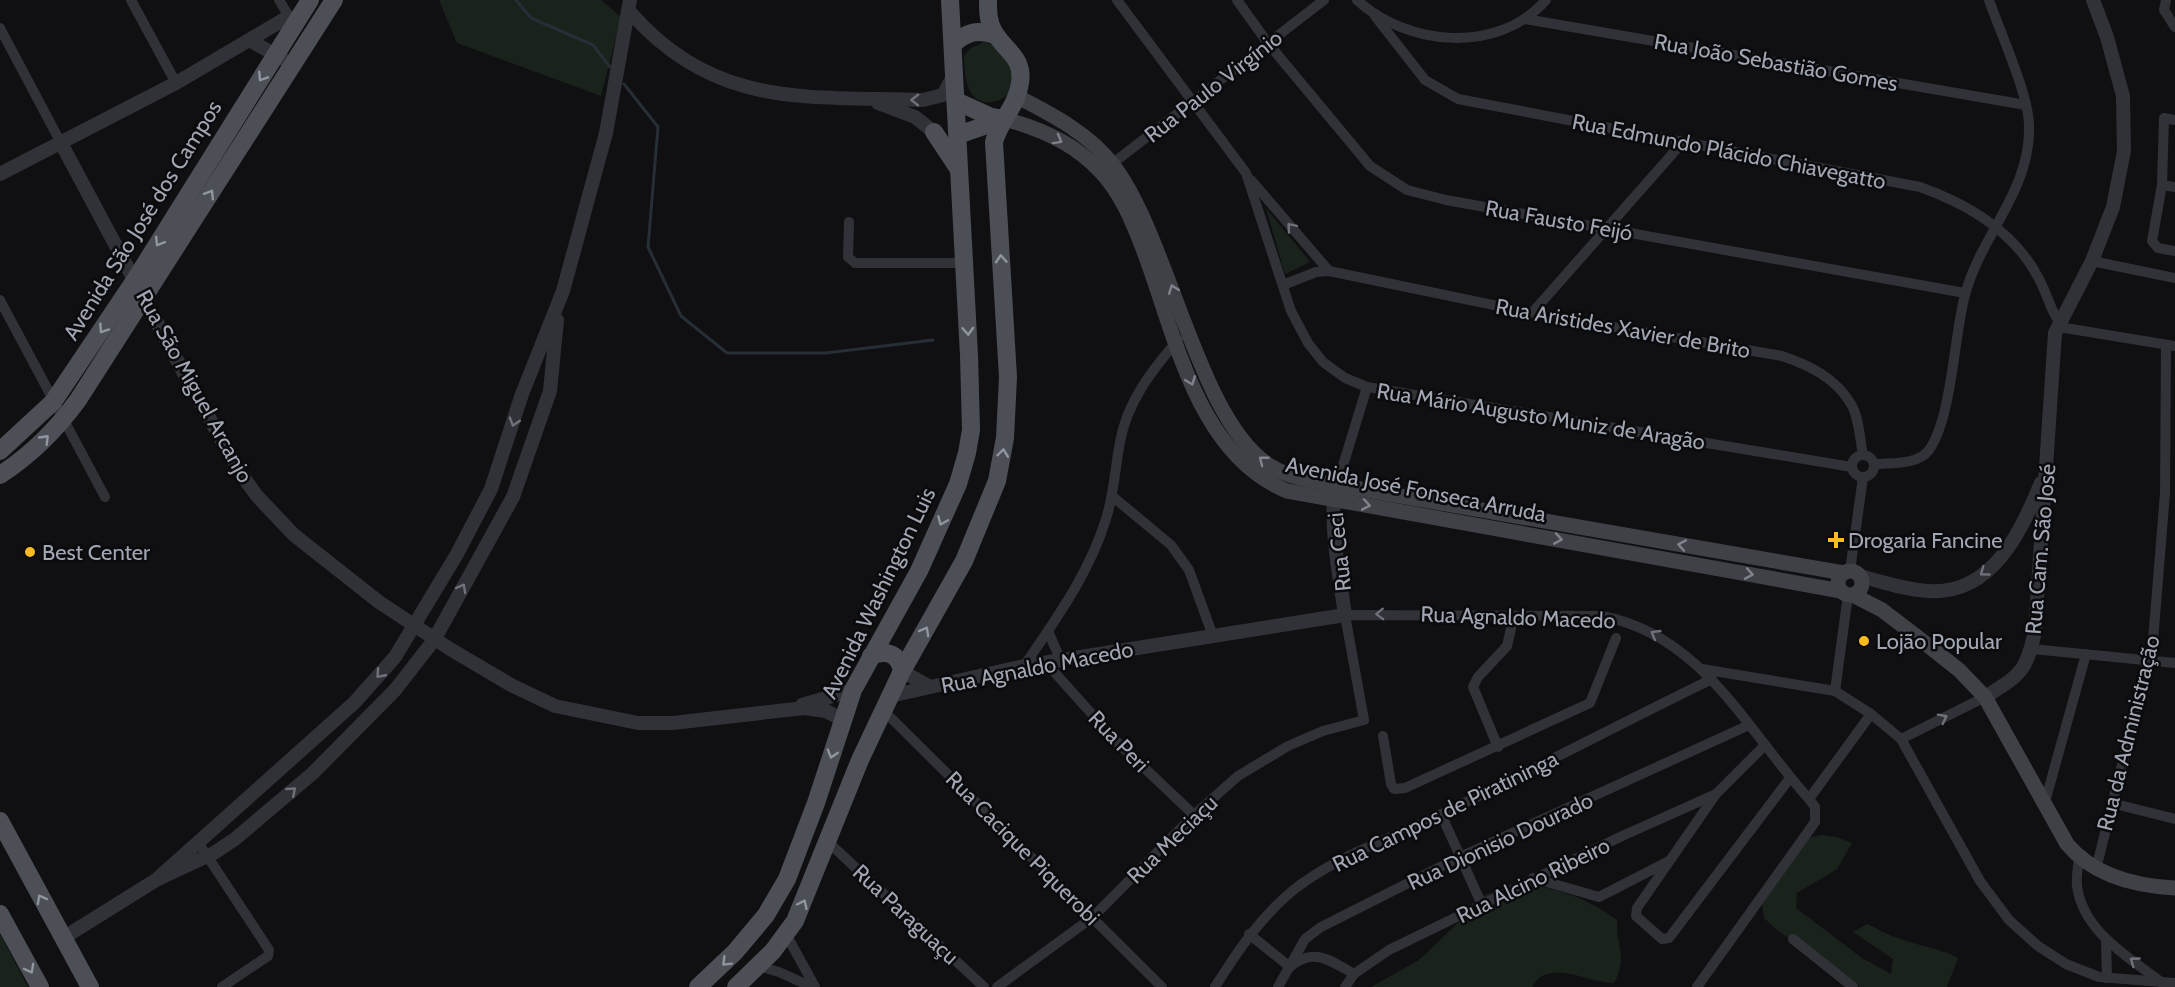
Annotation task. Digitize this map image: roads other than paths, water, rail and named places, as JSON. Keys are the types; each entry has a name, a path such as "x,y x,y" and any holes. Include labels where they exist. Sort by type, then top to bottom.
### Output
{"main road":[{"name":"Avenida São José dos Campos","path":"0,475 38,446 63,420 145,297 334,0"},
{"name":"Avenida Washington Luis","path":"698,987 735,952 766,915 787,879 853,690 930,549 958,484 967,453 971,430 950,0"},
{"path":"736,987 787,936 886,703 968,552 1002,466 1008,376 993,160 997,131 1018,97 1022,71 1016,55 995,35 990,24 988,0"},
{"name":"Avenida São José dos Campos","path":"0,451 53,402 135,280 276,56 301,10"},
{"path":"953,44 970,32 984,31 995,35"},
{"name":"Avenida José Fonseca Arruda","path":"1018,97 1092,142 1131,219 1200,402 1220,439 1244,465 1287,491 1335,492 1851,583"},
{"path":"956,101 991,117 1004,119"},
{"path":"958,135 1004,119"},
{"name":"Avenida José Fonseca Arruda","path":"1004,119 1035,127 1107,168 1141,212 1214,393 1234,427 1254,453 1272,467 1335,492"},
{"path":"934,132 960,171"},
{"path":"1851,583 1959,670 1985,697 2067,843 2079,858 2096,868 2128,881 2175,888"},
{"path":"871,656 879,652 891,653 898,658 902,671"},
{"path":"0,821 90,987"},
{"path":"0,914 40,987"},
{"path":"752,987 757,967 752,960 753,946 766,915"}],"street":[{"path":"131,0 176,83"},
{"path":"279,0 301,10"},
{"path":"1117,0 1246,173 1329,271"},
{"name":"Rua Fausto Feijó","path":"1237,0 1345,139 1370,166 1407,190 1446,200 1965,294"},
{"path":"1301,17 1308,0"},
{"name":"Rua Paulo Virgínio","path":"1107,168 1324,0"},
{"path":"1357,0 1375,16 1427,37 1450,38 1501,31 1525,19 1546,0"},
{"path":"1874,464 1913,461 1923,457 1940,429 1965,294 1982,252 1998,227 2018,185 2024,165 2029,142 2026,105 1989,0"},
{"path":"2093,0 2107,37 2123,96 2126,128 2124,151 2113,207 2092,261 2058,322 2065,327 2080,331 2171,345"},
{"path":"2166,1 2164,10 2175,27"},
{"path":"630,6 668,48 718,79 779,95 936,98 948,88 955,72"},
{"path":"156,880 354,703 395,657 491,489 522,394 558,308 597,168 630,6"},
{"path":"0,174 176,83 301,10"},
{"name":"Rua Edmundo Plácido Chiavegatto","path":"1375,16 1425,80 1458,99 1920,187 1952,198 1998,227 2039,278 2058,322"},
{"name":"Rua João Sebastião Gomes","path":"1525,19 2026,105"},
{"name":"Rua São Miguel Arcanjo","path":"0,28 186,377 241,474 256,496 294,535 414,627 511,685 555,706 603,718 638,723 673,723 792,708 853,690"},
{"path":"251,41 293,63"},
{"path":"861,98 915,117 934,132 958,135"},
{"path":"2175,120 2164,118 2162,185 2152,243 2158,248 2175,251"},
{"path":"1532,313 1682,143"},
{"path":"1246,173 1283,285"},
{"path":"2162,185 2175,187"},
{"path":"849,222 848,257 855,263 964,263"},
{"path":"2092,261 2175,279"},
{"name":"Rua Aristides Xavier de Brito","path":"1283,285 1316,272 1329,271 1532,313 1782,356 1808,365 1829,380 1852,405 1863,455"},
{"name":"Rua Mário Augusto Muniz de Aragão","path":"1283,285 1291,310 1308,343 1318,356 1345,378 1367,387 1852,467"},
{"path":"0,300 105,497"},
{"path":"63,938 156,880 207,856 235,839 313,772 395,690 434,640 513,497 550,391 558,308"},
{"name":"Rua Cam. São José","path":"1901,739 1985,697 2014,679 2024,668 2031,649 2042,531 2055,333 2058,322"},
{"path":"1023,666 1079,584 1094,554 1112,496 1120,440 1128,413 1143,384 1188,329"},
{"name":"Rua da Administração","path":"2096,868 2111,803 2150,660 2170,494 2171,345"},
{"path":"522,394 532,376 542,373 545,383 529,454"},
{"name":"Rua Ceci","path":"1365,720 1345,615 1336,546 1335,492 1367,387"},
{"path":"1863,455 1870,458 1874,464 1873,472 1863,477 1857,475 1852,467 1857,457 1863,455"},
{"path":"1851,583 1914,590 1950,591 1968,583 1997,562 2011,546 2024,525 2046,470"},
{"path":"1835,691 1851,583 1863,477"},
{"path":"1112,496 1171,545 1189,570 1213,636"},
{"path":"2024,525 2032,525 2042,531"},
{"name":"Rua Agnaldo Macedo","path":"886,703 930,687 1023,666 1054,663 1345,615 1602,616 1630,621 1681,650 1702,669"},
{"path":"1498,747 1473,687 1478,677 1507,646 1514,616"},
{"path":"1048,631 1054,663"},
{"path":"1383,736 1388,775 1391,784 1398,790 1498,747 1590,703 1616,638"},
{"path":"2031,649 2175,663"},
{"path":"2046,802 2086,654"},
{"name":"Rua Peri","path":"1054,663 1117,742 1194,815"},
{"path":"1702,669 1835,691 1871,714 1901,739 1980,881 2009,920 2038,946 2066,964 2107,978 2162,985 2175,983"},
{"path":"1697,987 1815,822 1815,807 1702,669"},
{"name":"Rua Agnaldo Macedo","path":"902,671 930,687"},
{"name":"Rua Campos de Piratininga","path":"1215,987 1238,947 1249,934 1292,892 1322,871 1712,679"},
{"name":"Rua Cacique Piquerobi","path":"886,703 1162,987"},
{"name":"Rua São Miguel Arcanjo","path":"792,708 816,709 843,720"},
{"path":"1809,799 1871,714"},
{"name":"Rua Meciaçu","path":"997,987 1093,917 1194,815 1238,776 1263,759 1323,731 1365,720"},
{"name":"Rua Dionisio Dourado","path":"1278,987 1305,939 1321,927 1460,857 1749,725"},
{"path":"1765,745 1716,794 1636,912 1636,916 1665,939 1669,938 1790,777"},
{"name":"Rua Alcino Ribeiro","path":"1345,987 1354,974 1389,950 1533,878 1716,794"},
{"path":"242,803 229,819 227,827 230,833 236,832 267,812"},
{"path":"2111,803 2175,819"},
{"path":"1441,814 1482,905"},
{"path":"198,842 269,950 268,956 222,987"},
{"name":"Rua Paraguaçu","path":"828,842 984,987"},
{"path":"2079,858 2077,886 2082,903 2106,940 2162,985"},
{"path":"1533,878 1599,897 1671,860"},
{"path":"1249,934 1290,967 1300,959 1316,956 1354,974"},
{"path":"787,936 814,987"},
{"path":"1793,939 1853,987"},
{"path":"2106,940 2107,978"},
{"path":"757,967 779,972 814,987"}],"waterway":[{"path":"516,0 531,18 593,45 610,67"},
{"path":"624,84 658,127 648,247 681,316 727,353 826,353 933,340"}],"place":[{"name":"Drogaria Fancine","path":"1836,540"},
{"name":"Best Center","path":"30,552"},
{"name":"Lojão Popular","path":"1864,641"}]}
